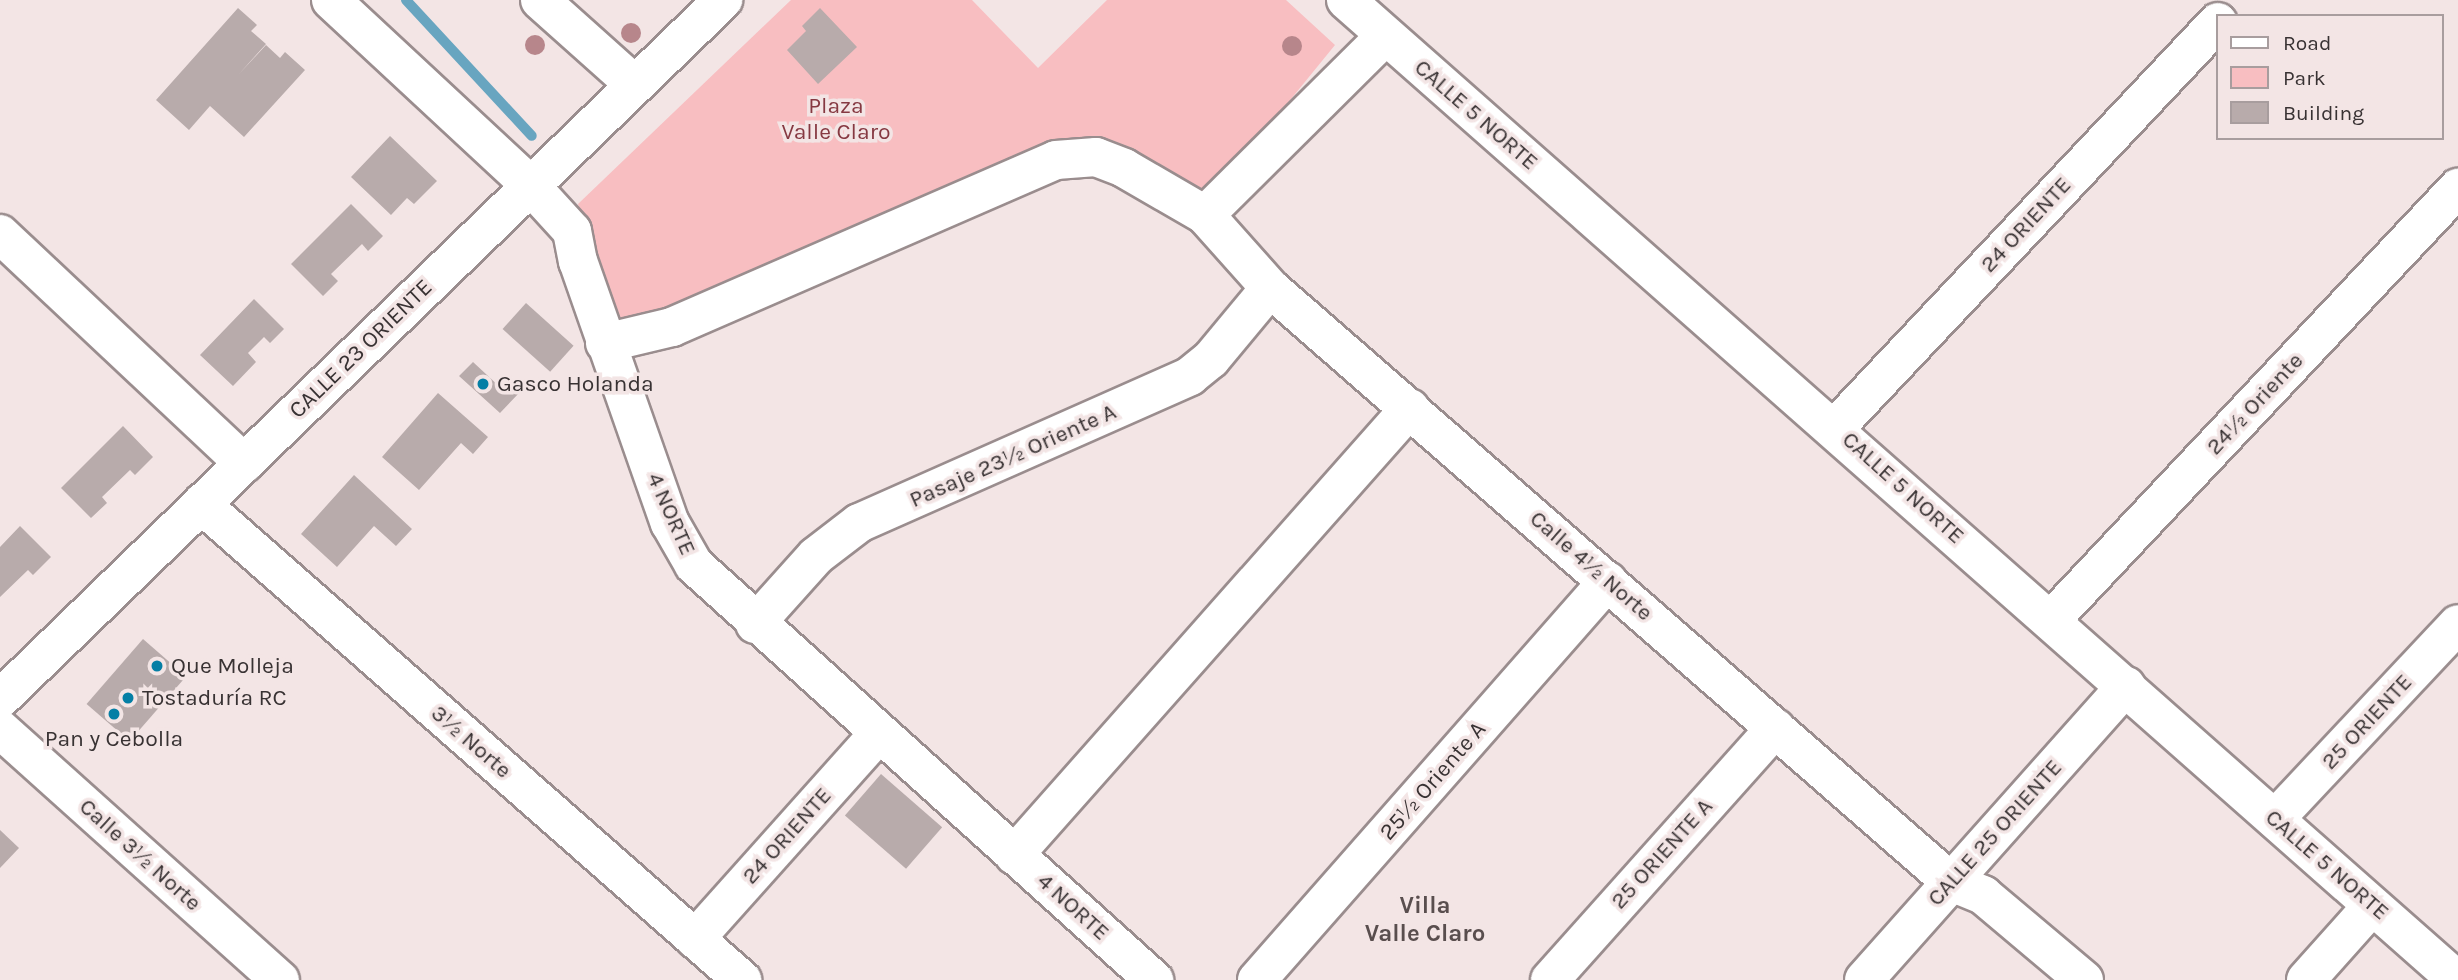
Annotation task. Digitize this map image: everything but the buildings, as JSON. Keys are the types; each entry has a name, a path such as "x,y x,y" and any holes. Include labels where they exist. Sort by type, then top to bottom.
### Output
{"street":[{"name":"4 NORTE","path":"331,0 535,180 572,231 605,343 680,544 710,584 1154,980"},
{"path":"540,0 635,85"},
{"name":"CALLE 23 ORIENTE","path":"0,699 723,0"},
{"name":"CALLE 5 NORTE","path":"1346,0 2052,620 2372,906 2442,975"},
{"path":"2226,14 2239,0"},
{"name":"24 ORIENTE","path":"1835,428 2216,24"},
{"path":"1205,215 1385,36"},
{"name":"Calle 4½ Norte","path":"605,343 672,327 1056,160 1096,157 1205,215 1270,288 1951,882 1983,895 2084,980"},
{"name":"24½ Oriente","path":"2052,620 2458,188"},
{"path":"0,234 244,463"},
{"name":"Pasaje 23½ Oriente A","path":"755,624 816,556 859,523 1190,376 1211,359 1270,288"},
{"path":"1014,855 1410,408"},
{"name":"3½ Norte","path":"201,504 742,980"},
{"name":"25½ Oriente A","path":"1257,980 1608,581"},
{"name":"25 ORIENTE","path":"2275,819 2458,624"},
{"name":"CALLE 25 ORIENTE","path":"1864,980 2126,686"},
{"name":"25 ORIENTE A","path":"1550,980 1775,728"},
{"name":"Calle 3½ Norte","path":"0,729 280,980"},
{"name":"24 ORIENTE","path":"695,939 878,734"},
{"path":"2306,980 2372,906"}],"green space":[{"name":"Plaza Valle Claro","path":"791,0 972,0 1038,68 1107,0 1286,0 1335,45 1199,212 1095,152 624,329 578,204"}],"waterway":[{"path":"406,0 532,136"}],"place":[{"name":"Gasco Holanda","path":"483,384"},
{"name":"Que Molleja","path":"157,666"},
{"name":"Tostaduría RC","path":"128,698"},
{"name":"Pan y Cebolla","path":"114,714"}],"district":[{"name":"Villa Valle Claro","path":"1425,920"}]}
